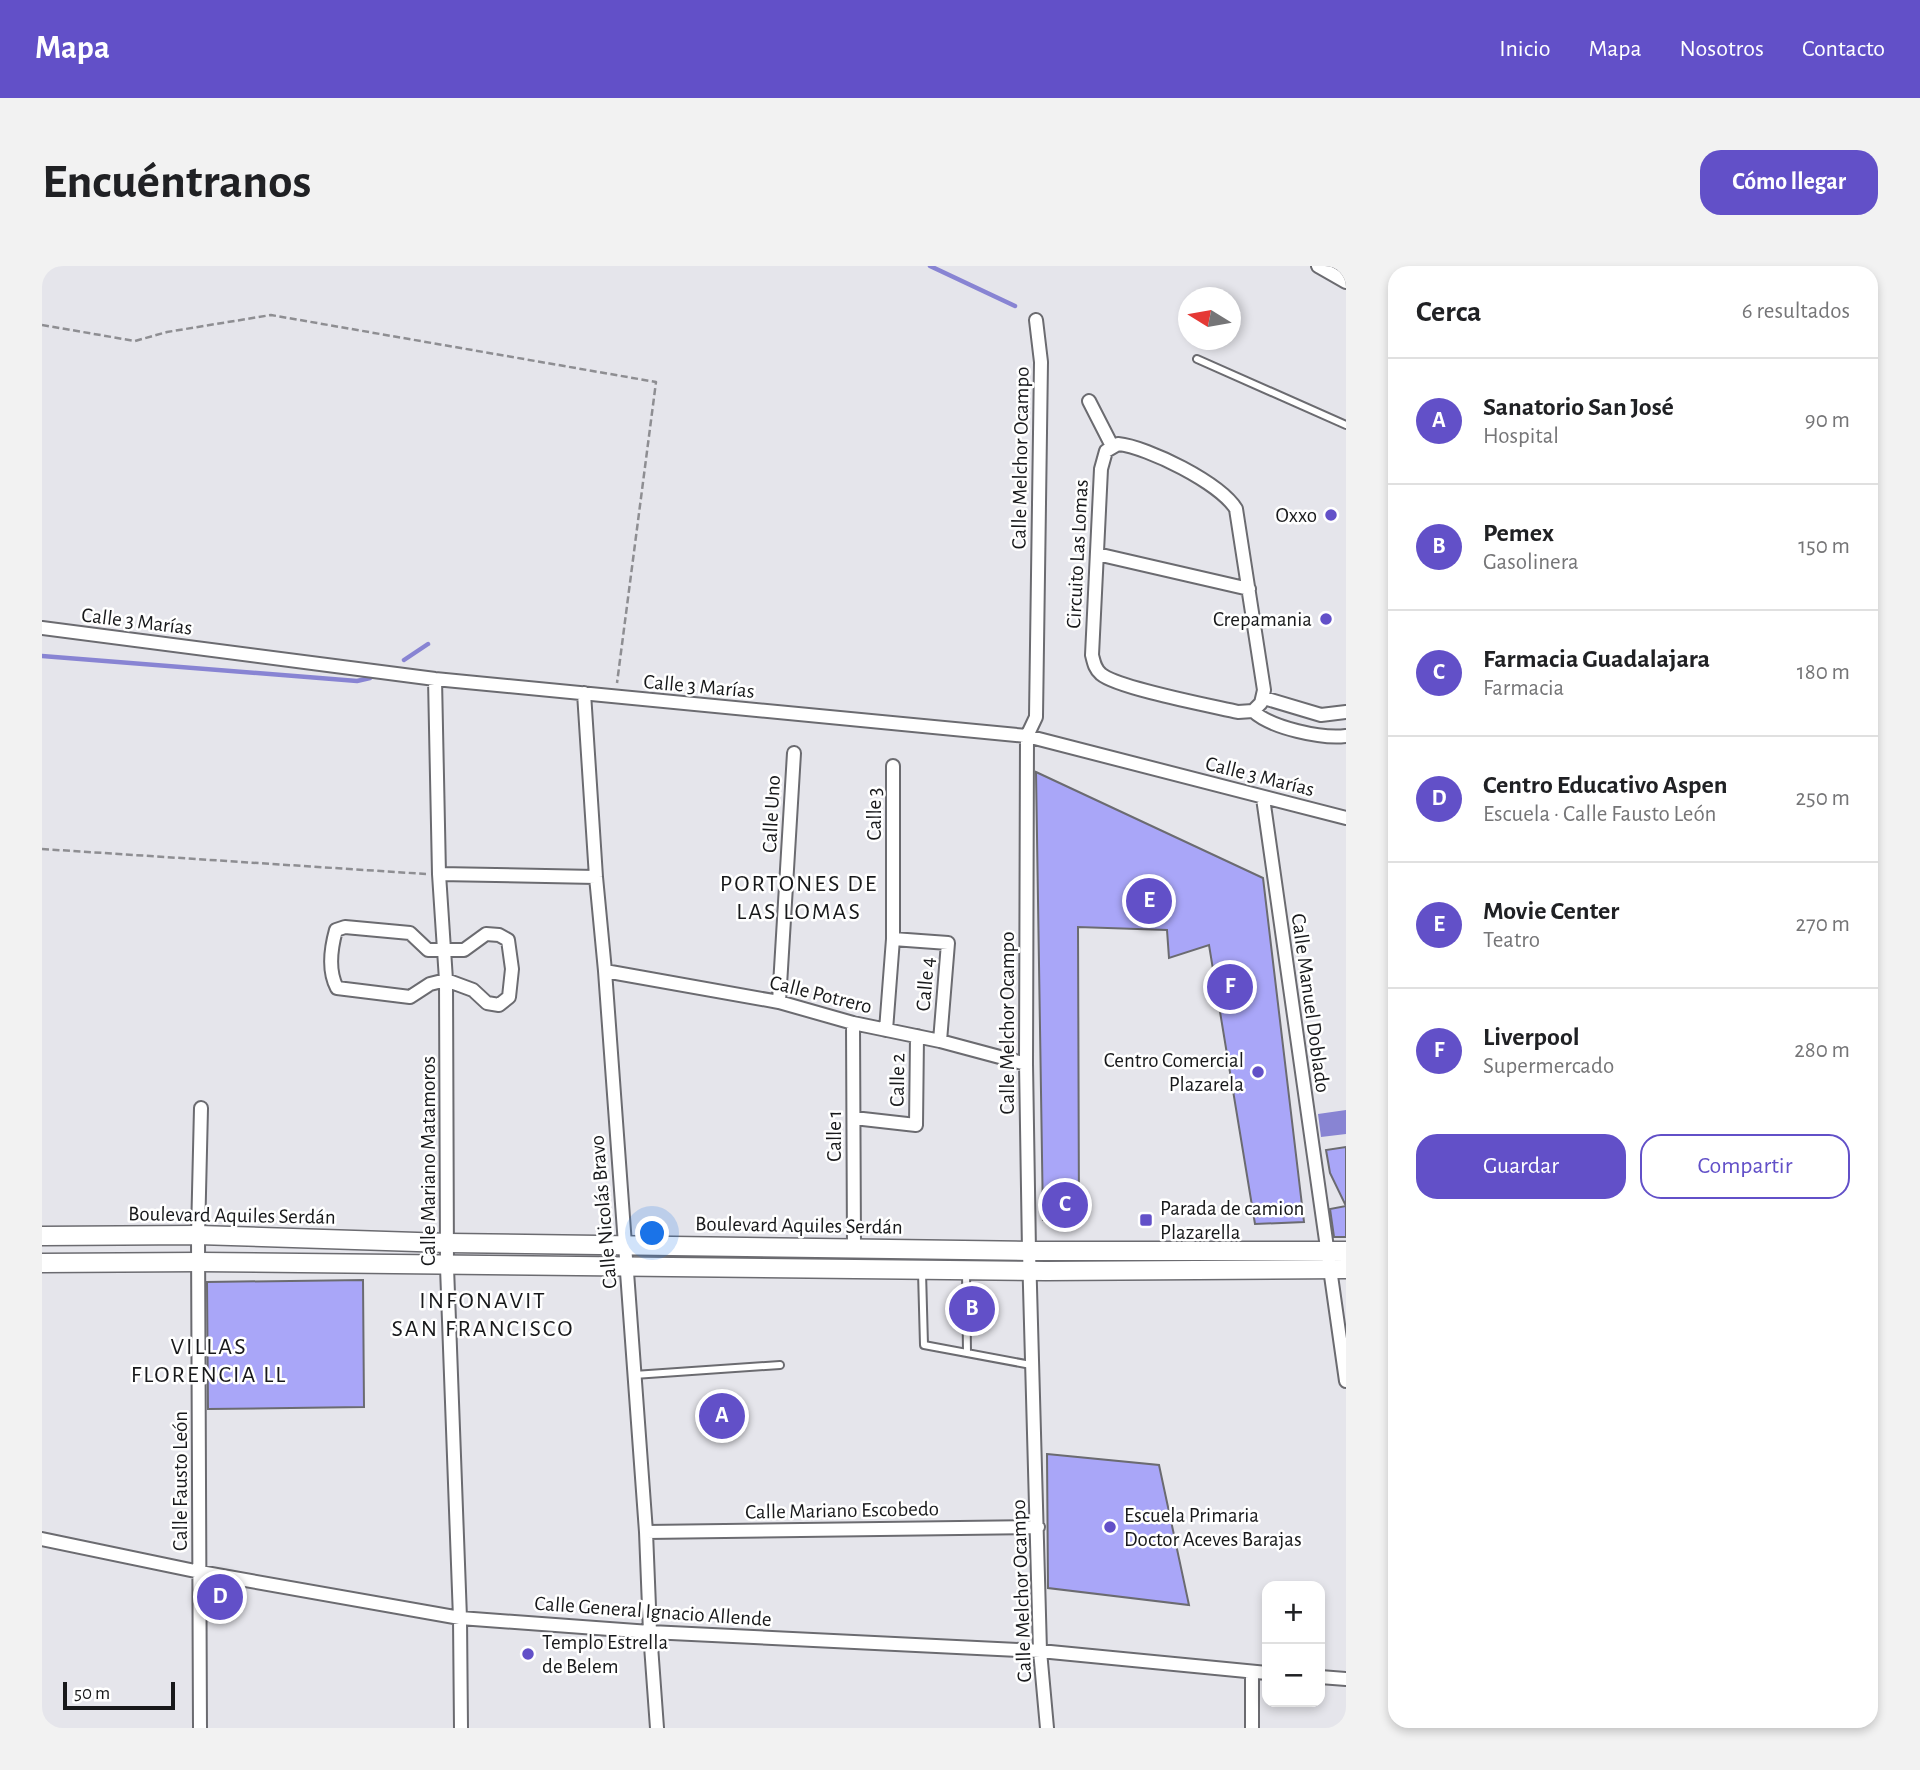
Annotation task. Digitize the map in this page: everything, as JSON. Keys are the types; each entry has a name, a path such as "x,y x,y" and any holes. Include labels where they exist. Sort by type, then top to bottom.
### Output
{"street":[{"path":"1318,266 1346,282"},
{"name":"Calle Melchor Ocampo","path":"1036,320 1041,362 1036,717 1027,736 1026,1064 1028,1251 1040,1651 1047,1728"},
{"path":"1089,401 1112,446 1118,444 1142,449 1213,486 1230,500 1238,517 1264,698 1254,711"},
{"name":"Circuito Las Lomas","path":"1112,446 1102,460 1092,655 1099,673 1119,683 1238,712 1254,711 1270,722 1304,732 1346,736"},
{"path":"1097,554 1249,589"},
{"name":"Calle 3 Marías","path":"42,628 435,678 1027,736 1346,818"},
{"name":"Calle Mariano Matamoros","path":"435,678 439,874 446,981 447,1267 460,1618 461,1728"},
{"name":"Calle Nicolás Bravo","path":"584,693 646,1532 657,1728"},
{"path":"1264,698 1321,715 1346,712"},
{"name":"Calle Uno","path":"779,1002 794,753"},
{"name":"Calle 3","path":"886,1030 893,939 893,766"},
{"name":"Calle Manuel Doblado","path":"1263,798 1334,1263 1346,1381"},
{"path":"439,874 596,877"},
{"path":"345,927 410,933 428,950 444,951 464,950 486,934 499,935 508,940 512,969 509,998 499,1005 487,1003 473,990 446,981 430,984 410,997 337,988 332,978 332,944 336,930 345,927"},
{"name":"Calle 4","path":"893,939 948,943 940,1041"},
{"name":"Calle Potrero","path":"605,971 779,1002 853,1023 940,1041 1026,1064"},
{"name":"Calle 1","path":"853,1023 854,1248"},
{"name":"Calle 2","path":"854,1118 916,1125 917,1036"},
{"name":"Calle Fausto León","path":"200,1728 198,1235 201,1108"},
{"name":"Boulevard Aquiles Serdán","path":"42,1236 198,1235 447,1243 1028,1251 1334,1263"},
{"name":"Boulevard Aquiles Serdán","path":"42,1263 199,1262 447,1267 1030,1270 1334,1263 1346,1251"},
{"name":"Calle Mariano Escobedo","path":"646,1532 1038,1527"},
{"name":"Calle General Ignacio Allende","path":"42,1539 200,1572 460,1618 650,1632 1040,1651 1262,1673"},
{"path":"1252,1672 1252,1728"},
{"path":"1325,1677 1346,1679"}],"lane":[{"path":"1197,359 1346,425"},
{"path":"922,1269 924,1345 1033,1365"},
{"path":"966,1269 967,1353"},
{"path":"634,1375 780,1365"}],"path":[{"path":"42,325 135,341 167,332 271,315 656,382 615,697"},
{"path":"42,849 439,874"}],"shaded area":[{"path":"1346,1110 1346,1134 1321,1137 1318,1114"}],"building":[{"name":"Centro Comercial Plazarela","path":"1036,772 1263,878 1304,1222 1255,1224 1209,945 1169,958 1167,930 1078,927 1079,1219 1043,1220"},
{"path":"1346,1147 1346,1206 1330,1173 1326,1150"},
{"path":"1346,1206 1346,1237 1334,1237 1330,1209"},
{"path":"363,1280 364,1407 208,1409 207,1282"},
{"name":"Escuela Primaria Doctor Aceves Barajas","path":"1047,1454 1159,1465 1189,1605 1048,1588"}],"waterway":[{"path":"930,266 1015,306"},
{"path":"404,660 428,644"},
{"path":"42,656 357,681 370,678"}],"place":[{"name":"Oxxo","path":"1331,515"},
{"name":"Crepamania","path":"1326,619"},
{"name":"Movie Center","path":"1149,901"},
{"name":"Liverpool","path":"1230,987"},
{"name":"Centro Comercial Plazarela","path":"1258,1072"},
{"name":"Farmacia Guadalajara","path":"1065,1205"},
{"name":"Parada de camion Plazarella","path":"1146,1220"},
{"name":"Pemex","path":"972,1309"},
{"name":"Sanatorio San José","path":"722,1416"},
{"name":"Escuela Primaria Doctor Aceves Barajas","path":"1110,1527"},
{"name":"Centro Educativo Aspen","path":"220,1597"},
{"name":"Templo Estrella de Belem","path":"528,1654"}],"district":[{"name":"PORTONES DE LAS LOMAS","path":"799,897"},
{"name":"INFONAVIT SAN FRANCISCO","path":"483,1314"},
{"name":"VILLAS FLORENCIA LL","path":"209,1360"}]}
